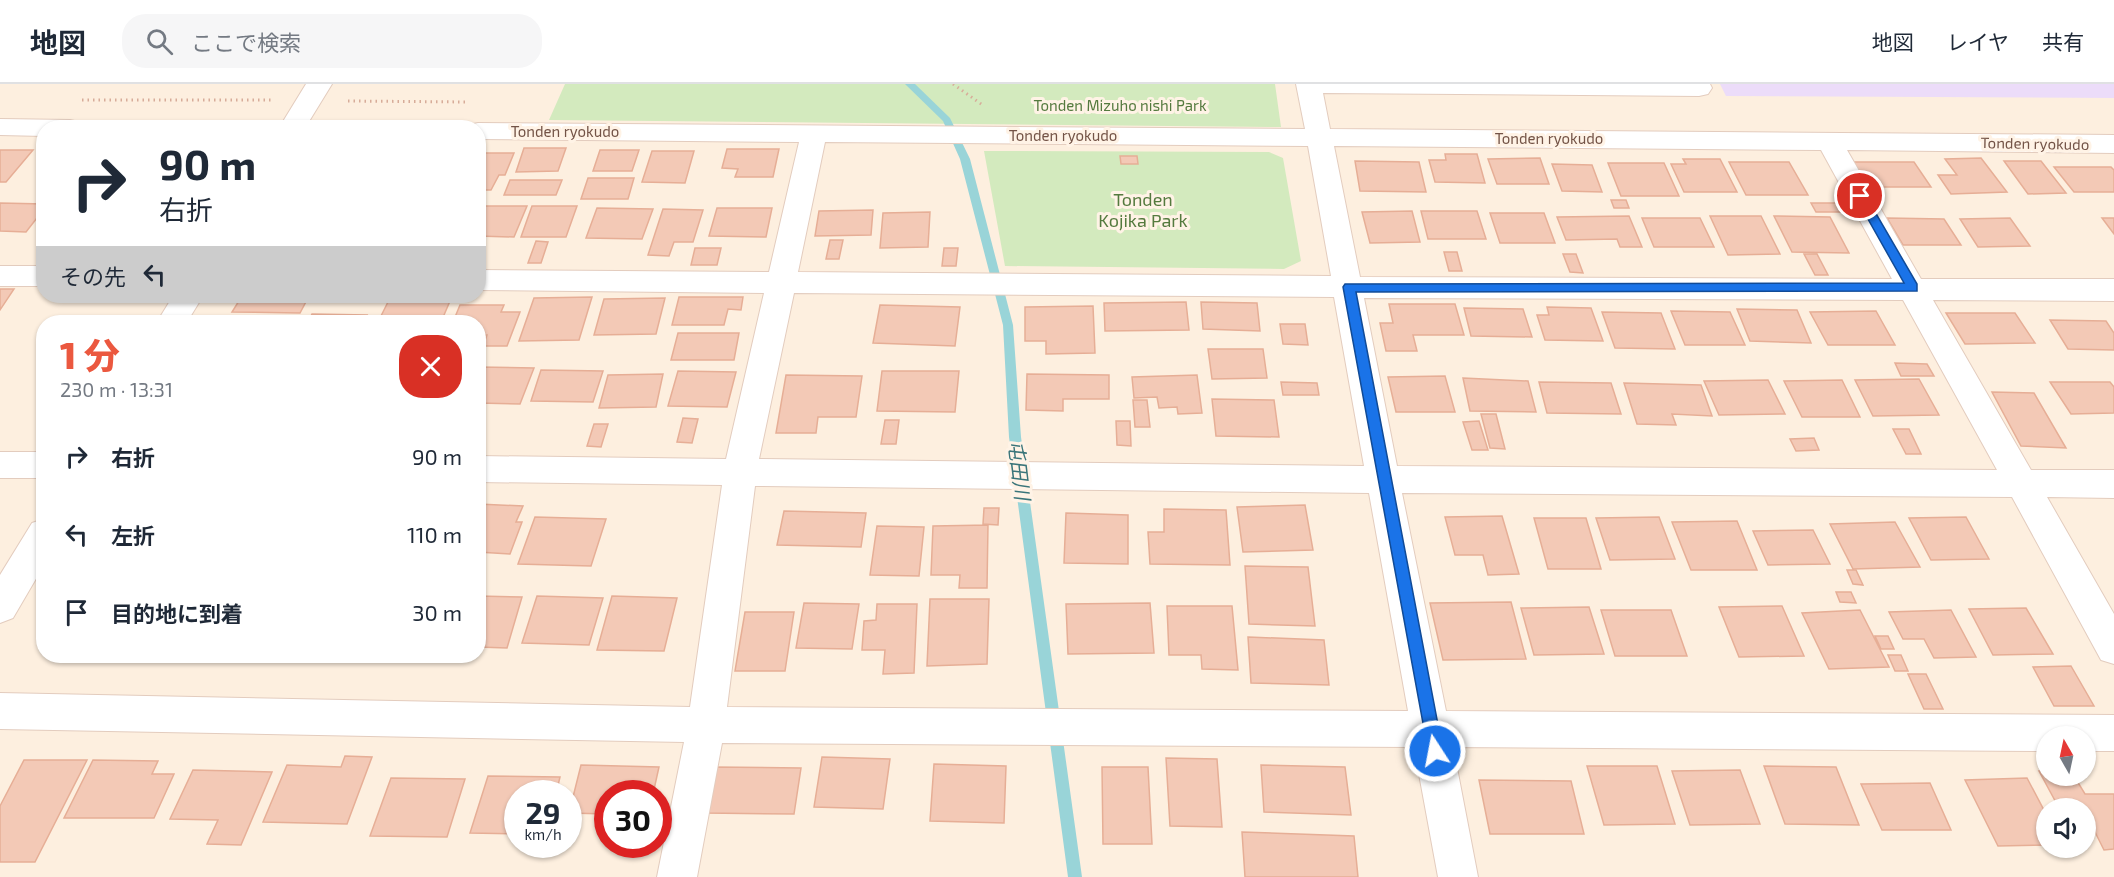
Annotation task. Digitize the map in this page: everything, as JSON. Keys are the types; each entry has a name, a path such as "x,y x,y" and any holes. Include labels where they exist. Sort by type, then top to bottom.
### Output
{"street":[{"path":"297,120 319,84"},
{"path":"1458,877 1349,287 1309,84 1699,88 1697,84"},
{"path":"0,127 36,128"},
{"name":"Tonden ryokudo","path":"486,131 2114,144"},
{"path":"676,877 706,725 740,471 814,133"},
{"path":"1829,141 2114,648"},
{"path":"0,276 36,276"},
{"path":"486,280 2114,290"},
{"path":"0,465 36,465"},
{"path":"486,469 1383,480 2114,484"},
{"path":"0,607 36,546"},
{"path":"0,711 706,725 2114,733"}],"path":[{"path":"72,100 275,100"}],"shaded area":[{"path":"1720,84 2114,84 2114,98 1726,96"}],"green space":[{"name":"Tonden Mizuho nishi Park","path":"565,84 1275,84 1281,127 549,120"},
{"name":"Tonden Kojika Park","path":"984,151 1269,152 1283,158 1301,261 1284,269 1005,266"}],"building":[{"path":"524,148 566,148 558,171 516,172"},
{"path":"727,149 779,149 773,177 735,177 738,169 722,168"},
{"path":"0,150 33,150 6,182 0,182"},
{"path":"600,150 639,150 632,171 593,171"},
{"path":"652,151 694,151 685,183 642,182"},
{"path":"486,153 514,153 505,175 499,175 491,190 486,190"},
{"path":"1445,154 1477,154 1485,183 1435,182 1429,160 1446,160"},
{"path":"1120,156 1137,156 1138,164 1121,164"},
{"path":"1540,158 1549,184 1497,184 1488,159"},
{"path":"1981,158 2007,192 1951,194 1938,175 1957,175 1945,159"},
{"path":"1683,159 1720,159 1737,192 1684,192 1671,164 1686,164"},
{"path":"1355,161 1419,162 1426,192 1360,191"},
{"path":"2004,161 2041,161 2066,193 2028,194"},
{"path":"1729,162 1789,162 1808,195 1746,195"},
{"path":"1849,162 1914,162 1931,187 1865,187"},
{"path":"1608,163 1664,163 1679,196 1621,196"},
{"path":"1552,164 1592,165 1602,192 1562,191"},
{"path":"2054,167 2111,167 2114,170 2114,192 2074,192"},
{"path":"588,178 634,178 628,199 581,199"},
{"path":"510,180 562,180 556,195 504,195"},
{"path":"1611,200 1626,200 1629,208 1614,208"},
{"path":"0,203 36,204 36,219 26,232 0,231"},
{"path":"1811,203 1837,203 1842,212 1816,212"},
{"path":"486,206 527,206 514,237 486,236"},
{"path":"532,206 577,206 566,237 521,237"},
{"path":"597,208 653,209 642,239 586,238"},
{"path":"717,208 772,208 766,237 709,236"},
{"path":"663,209 703,210 693,242 674,242 669,256 648,255"},
{"path":"873,210 871,235 815,236 819,211"},
{"path":"1412,211 1420,242 1370,243 1362,212"},
{"path":"1421,211 1477,211 1486,239 1428,239"},
{"path":"930,212 928,247 880,248 883,213"},
{"path":"1490,213 1544,213 1555,243 1500,243"},
{"path":"1629,216 1642,247 1620,247 1617,239 1566,240 1557,217"},
{"path":"1710,216 1761,216 1780,254 1728,255"},
{"path":"1774,216 1830,217 1849,253 1792,252"},
{"path":"1642,218 1700,218 1714,247 1654,247"},
{"path":"1887,218 1944,219 1961,245 1903,245"},
{"path":"2010,218 2030,246 1978,247 1960,219"},
{"path":"2102,218 2114,218 2114,234"},
{"path":"830,240 843,240 839,259 826,259"},
{"path":"536,241 548,242 541,263 528,263"},
{"path":"695,248 721,248 717,265 691,265"},
{"path":"944,248 958,248 956,266 942,266"},
{"path":"1444,252 1457,252 1462,271 1449,271"},
{"path":"1563,254 1576,254 1583,273 1570,272"},
{"path":"1804,254 1817,254 1828,275 1815,275"},
{"path":"0,289 14,289 0,310"},
{"path":"592,297 579,340 519,341 534,298"},
{"path":"679,297 743,297 741,310 728,309 724,325 672,325"},
{"path":"665,298 656,334 594,335 604,299"},
{"path":"1186,302 1189,330 1105,331 1104,303"},
{"path":"1201,302 1257,303 1260,331 1203,329"},
{"path":"238,303 305,303 300,313 232,312"},
{"path":"388,303 449,303 444,315 382,315"},
{"path":"1389,304 1455,304 1464,335 1413,335 1417,351 1386,351 1380,323 1393,323"},
{"path":"460,305 504,305 501,312 520,312 507,346 486,346 486,315 456,315"},
{"path":"880,305 960,307 955,346 873,343"},
{"path":"1093,306 1095,353 1046,354 1046,341 1025,341 1025,307"},
{"path":"1547,307 1591,308 1603,341 1545,340 1537,315 1549,315"},
{"path":"1464,308 1523,309 1532,337 1471,336"},
{"path":"1737,309 1797,310 1811,343 1750,341"},
{"path":"1671,311 1730,312 1745,345 1685,345"},
{"path":"1876,311 1895,345 1828,345 1810,312"},
{"path":"1602,312 1661,313 1675,349 1615,348"},
{"path":"1946,313 2015,313 2035,343 1965,344"},
{"path":"312,314 367,315 312,315"},
{"path":"2050,320 2106,321 2114,333 2114,350 2068,349"},
{"path":"1280,324 1305,324 1308,345 1283,344"},
{"path":"678,333 739,333 734,360 671,360"},
{"path":"1208,349 1263,349 1267,378 1212,379"},
{"path":"1895,363 1927,364 1934,376 1901,376"},
{"path":"486,367 534,368 520,404 486,403"},
{"path":"541,370 603,371 593,402 531,401"},
{"path":"678,371 736,372 727,407 668,406"},
{"path":"882,371 959,371 955,412 877,411"},
{"path":"663,374 656,407 599,408 608,375"},
{"path":"1027,374 1109,375 1109,399 1063,399 1063,411 1026,410"},
{"path":"786,375 862,376 856,417 818,417 816,433 776,433"},
{"path":"1197,375 1202,413 1178,414 1177,407 1159,408 1157,397 1134,398 1132,377"},
{"path":"1445,376 1455,412 1396,412 1388,377"},
{"path":"1463,378 1528,381 1536,412 1470,411"},
{"path":"1919,379 1939,415 1873,416 1855,380"},
{"path":"1768,380 1785,414 1719,415 1704,381"},
{"path":"1842,380 1860,417 1802,417 1784,381"},
{"path":"1281,382 1317,383 1319,395 1283,395"},
{"path":"1539,382 1611,383 1621,414 1547,413"},
{"path":"2050,382 2110,382 2114,387 2114,413 2071,414"},
{"path":"1624,383 1701,385 1712,416 1672,414 1676,425 1637,424"},
{"path":"1992,392 2034,393 2066,448 2021,446"},
{"path":"1212,399 1274,400 1279,437 1216,436"},
{"path":"1133,400 1147,400 1150,427 1135,427"},
{"path":"1481,414 1496,414 1505,449 1490,448"},
{"path":"683,418 698,419 692,443 677,442"},
{"path":"885,420 899,420 896,444 881,444"},
{"path":"1116,421 1130,421 1131,446 1117,445"},
{"path":"1479,421 1488,450 1472,450 1463,422"},
{"path":"594,424 608,424 601,447 587,446"},
{"path":"1893,429 1909,429 1921,454 1906,454"},
{"path":"1814,438 1819,450 1796,451 1790,439"},
{"path":"486,504 523,506 516,522 522,522 510,554 486,552"},
{"path":"1305,505 1313,550 1243,552 1237,507"},
{"path":"984,508 999,508 998,525 983,524"},
{"path":"1164,509 1226,510 1230,565 1150,564 1148,532 1164,532"},
{"path":"784,511 866,513 861,547 777,545"},
{"path":"1066,513 1128,515 1128,564 1064,563"},
{"path":"1502,516 1519,574 1488,575 1483,555 1455,555 1445,517"},
{"path":"535,517 606,519 591,566 518,564"},
{"path":"1659,517 1675,559 1610,560 1596,518"},
{"path":"1966,517 1989,559 1931,560 1909,518"},
{"path":"1534,518 1586,518 1601,569 1548,569"},
{"path":"1737,521 1757,570 1691,570 1672,522"},
{"path":"1895,522 1920,567 1853,569 1830,524"},
{"path":"988,525 987,588 959,588 960,575 931,575 933,526"},
{"path":"877,526 924,527 919,576 870,575"},
{"path":"1813,530 1830,564 1768,565 1753,531"},
{"path":"1245,566 1308,567 1315,626 1249,624"},
{"path":"1847,570 1856,570 1863,585 1853,584"},
{"path":"1836,592 1851,592 1856,603 1840,602"},
{"path":"486,596 522,597 507,648 486,647"},
{"path":"537,596 603,598 589,645 522,643"},
{"path":"612,596 677,598 664,651 597,650"},
{"path":"930,599 989,599 987,664 927,666"},
{"path":"1511,602 1526,659 1443,660 1430,603"},
{"path":"804,603 859,604 852,649 796,648"},
{"path":"1150,603 1154,653 1068,654 1066,604"},
{"path":"877,604 917,604 914,673 883,674 885,650 862,650 864,621 876,620"},
{"path":"1167,606 1232,606 1238,670 1202,669 1201,655 1169,655"},
{"path":"1782,606 1804,656 1739,657 1719,607"},
{"path":"1589,607 1604,654 1534,655 1521,608"},
{"path":"2026,608 2053,654 1993,655 1969,609"},
{"path":"1601,610 1671,610 1687,656 1615,656"},
{"path":"1860,610 1889,667 1829,669 1802,613"},
{"path":"1951,610 1976,657 1934,658 1924,639 1903,639 1889,612"},
{"path":"745,612 794,612 785,671 735,671"},
{"path":"1875,636 1888,636 1894,649 1881,649"},
{"path":"1248,637 1324,640 1329,685 1251,683"},
{"path":"1888,655 1901,655 1908,671 1895,671"},
{"path":"2071,666 2094,706 2054,706 2033,667"},
{"path":"1908,674 1926,674 1943,709 1924,709"},
{"path":"345,756 372,757 347,824 263,822 287,765 341,767"},
{"path":"822,757 890,759 883,809 814,807"},
{"path":"1166,758 1217,759 1222,827 1170,826"},
{"path":"24,760 87,760 35,862 0,862 0,806"},
{"path":"93,760 158,761 152,774 174,774 154,818 64,818"},
{"path":"934,764 1006,766 1004,823 930,821"},
{"path":"581,765 659,767 656,780 594,780 594,814 582,813 582,780 577,780"},
{"path":"1261,765 1345,767 1351,815 1264,812"},
{"path":"1587,766 1657,766 1675,824 1604,825"},
{"path":"1764,766 1836,767 1859,825 1785,824"},
{"path":"713,767 801,768 794,814 705,813"},
{"path":"1102,767 1148,767 1152,844 1103,844"},
{"path":"193,770 272,772 241,845 207,844 218,820 170,819"},
{"path":"1740,770 1760,824 1690,825 1672,771"},
{"path":"488,776 560,777 559,780 504,780 504,834 470,833"},
{"path":"391,778 465,779 447,837 370,836"},
{"path":"2027,778 2038,798 2036,845 1998,846 1965,780"},
{"path":"1479,780 1571,781 1584,834 1490,834"},
{"path":"1930,783 1951,830 1882,830 1861,784"},
{"path":"2047,786 2080,786 2085,794 2114,794 2114,849 2104,850 2096,834 2096,798 2054,798"},
{"path":"1242,832 1354,836 1358,877 1245,877"}],"waterway":[{"name":"屯田川","path":"910,84 947,120 965,159 1008,325 1015,437 1075,877"}],"route":[{"path":"1435,751 1387,502 1349,287 1913,288 1860,196"}]}
